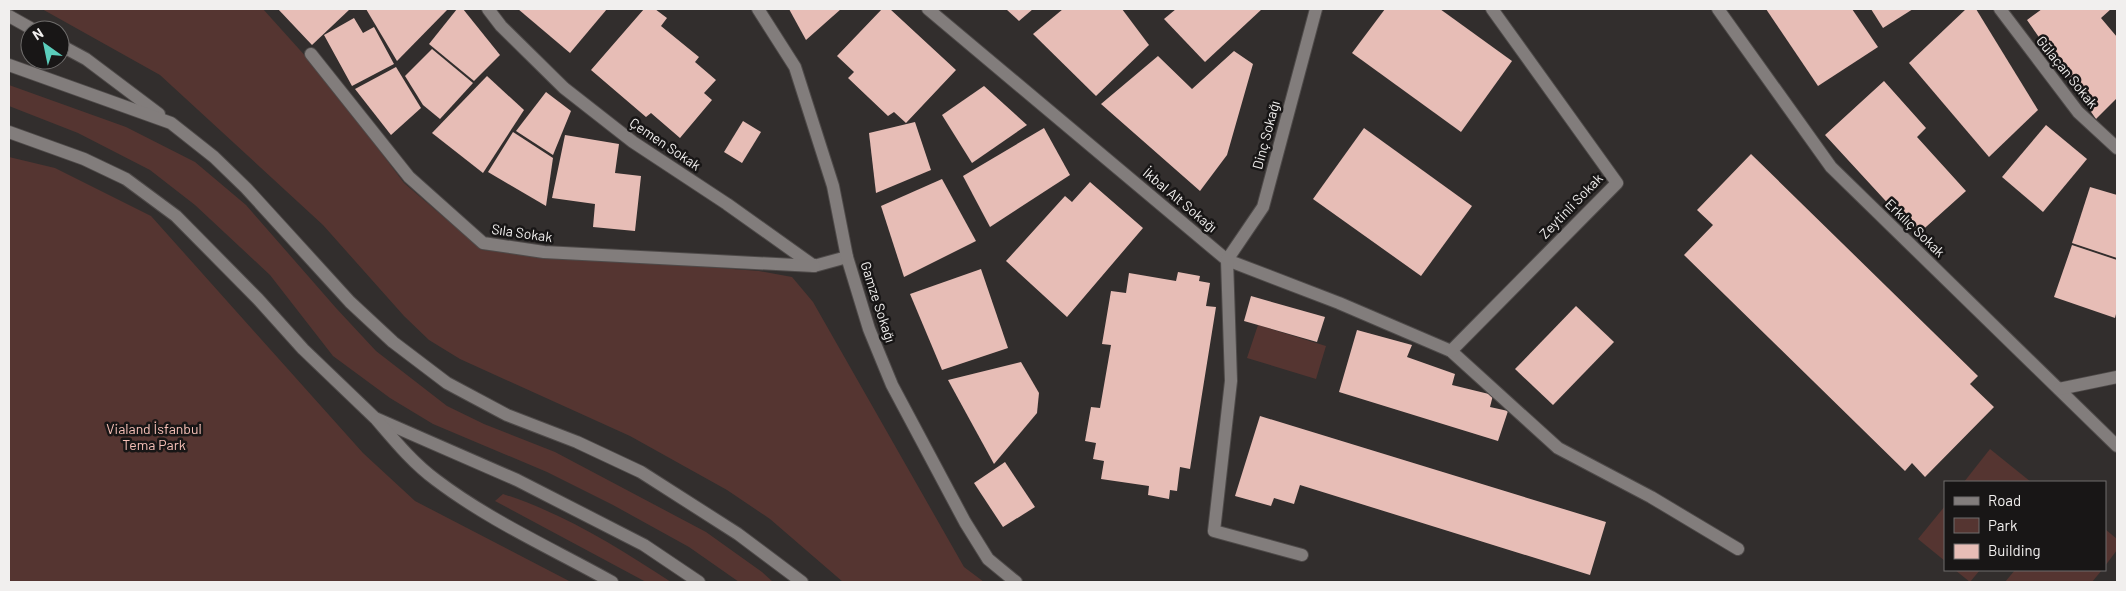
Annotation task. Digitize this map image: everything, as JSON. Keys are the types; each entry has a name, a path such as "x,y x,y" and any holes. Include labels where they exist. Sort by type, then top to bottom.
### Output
{"street":[{"name":"Çemen Sokak","path":"488,9 501,26 564,88 633,142 727,204 814,266"},
{"name":"Gamze Sokağı","path":"758,9 795,67 833,186 848,258 870,329 892,385 965,522 988,559 1016,582"},
{"name":"İkbal Alt Sokağı","path":"928,9 1227,260 1339,303 1451,351"},
{"name":"Dinç Sokağı","path":"1227,260 1263,207 1316,9"},
{"name":"Zeytinli Sokak","path":"1451,351 1616,183 1492,9"},
{"name":"Erkılıç Sokak","path":"1718,9 1831,167 2117,446"},
{"name":"Gülaçan Sokak","path":"2000,9 2078,112 2117,148"},
{"path":"9,16 20,22"},
{"path":"70,50 86,59 214,157 239,181 350,302 393,342 447,383 507,415 577,442 640,472 738,534 802,582"},
{"name":"Sıla Sokak","path":"311,54 409,177 483,243 544,252 814,266"},
{"path":"9,65 171,123"},
{"path":"9,132 84,159 126,179 176,216 258,298 303,349 375,418 401,449 435,480 503,524 552,548 612,582"},
{"path":"814,266 848,258"},
{"path":"1227,260 1231,381 1214,531 1302,555"},
{"path":"1451,351 1558,448 1651,497 1738,549"},
{"path":"2059,389 2117,377"},
{"path":"375,418 517,480 644,545 699,582"}],"green space":[{"path":"42,9 263,9 326,79 404,183 482,250 759,271 792,277 813,302 964,567 984,582 843,582 770,519 727,490 630,436 460,359 429,340 404,316 323,225 160,75 70,25 70,20 62,20"},
{"path":"9,85 126,127 195,162 246,205 376,351 447,406 484,424 555,452 706,532 773,582 739,582 689,547 613,505 547,472 433,424 390,398 333,356 270,275 195,205 150,170 78,133 9,106"},
{"name":"Vialand İsfanbul Tema Park","path":"9,157 55,168 151,216 363,453 415,501 571,582 9,582"},
{"path":"1258,325 1326,346 1316,379 1247,358"},
{"path":"1990,449 2030,481 1965,481"},
{"path":"503,494 547,511 590,532 671,582 646,582 495,501"},
{"path":"1944,507 1944,560 1918,539"},
{"path":"2106,530 2117,539 2117,550 2106,565"},
{"path":"1956,571 1979,571 1970,582"},
{"path":"2014,571 2101,571 2092,582 2005,582"}],"building":[{"path":"278,9 350,9 312,45"},
{"path":"366,9 448,9 397,61"},
{"path":"457,9 463,9 500,55 474,81 429,44"},
{"path":"518,9 607,9 570,53"},
{"path":"644,9 655,9 667,18 661,26 699,57 695,62 716,80 704,93 712,100 680,138 651,113 646,117 591,70"},
{"path":"789,9 841,9 806,40"},
{"path":"882,9 890,9 956,70 906,123 894,112 888,116 848,78 854,72 837,56"},
{"path":"1006,9 1033,9 1019,21"},
{"path":"1063,9 1122,9 1149,45 1096,96 1033,34"},
{"path":"1176,9 1262,9 1205,62 1164,19"},
{"path":"1385,9 1440,9 1512,61 1461,132 1352,53"},
{"path":"1766,9 1852,9 1878,47 1818,86"},
{"path":"1871,9 1913,9 1883,28"},
{"path":"1966,9 1976,9 2038,110 1989,157 1909,63"},
{"path":"2042,9 2111,9 2101,18 2117,37 2117,98 2096,119 2027,20"},
{"path":"354,18 363,33 374,27 394,64 352,86 324,35"},
{"path":"432,49 473,83 440,119 423,105 405,76"},
{"path":"1234,51 1253,64 1227,155 1200,191 1101,104 1158,56 1192,89"},
{"path":"396,67 421,108 391,135 355,89"},
{"path":"487,76 524,110 483,173 432,133"},
{"path":"1884,81 1926,128 1917,137 1966,191 1917,235 1825,135"},
{"path":"984,86 1027,125 972,163 942,115"},
{"path":"546,92 571,111 553,155 516,131"},
{"path":"743,121 761,132 742,163 724,152"},
{"path":"915,122 931,170 876,193 869,133"},
{"path":"2046,125 2087,159 2043,212 2002,177"},
{"path":"1044,128 1070,175 990,227 963,176"},
{"path":"1364,128 1472,206 1421,276 1313,199"},
{"path":"513,132 553,158 546,206 488,172"},
{"path":"565,135 619,144 615,173 641,176 635,231 593,227 595,204 552,198"},
{"path":"1751,154 1978,376 1970,384 1994,407 1925,477 1912,463 1905,471 1684,255 1713,225 1697,210"},
{"path":"942,179 976,241 904,277 881,206"},
{"path":"1090,182 1143,228 1067,317 1006,261 1065,196 1072,202"},
{"path":"2090,187 2117,195 2117,258 2072,243"},
{"path":"2072,245 2117,260 2117,310 2115,318 2054,297"},
{"path":"981,269 1008,348 942,370 910,294"},
{"path":"1178,272 1200,276 1199,281 1210,283 1206,306 1216,307 1190,469 1180,467 1177,491 1170,490 1169,499 1148,495 1149,486 1101,479 1104,461 1093,459 1096,443 1085,441 1091,407 1100,408 1111,345 1102,344 1111,291 1126,293 1129,273 1176,281"},
{"path":"1251,296 1325,317 1317,342 1244,321"},
{"path":"1576,306 1614,342 1553,405 1515,369"},
{"path":"1357,330 1412,345 1407,357 1455,374 1452,385 1493,395 1490,407 1508,411 1498,441 1339,392"},
{"path":"1021,362 1039,393 1037,413 994,464 948,380"},
{"path":"1260,416 1606,522 1590,575 1300,485 1294,504 1274,498 1271,506 1235,496"},
{"path":"1005,462 1035,507 1003,527 974,483"}]}
